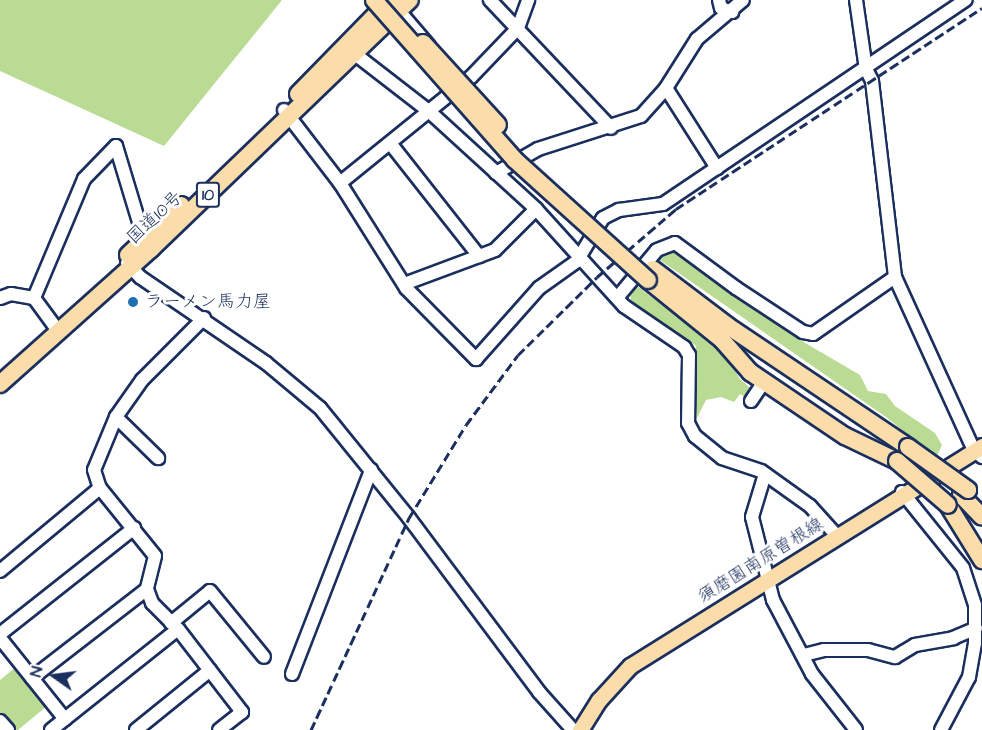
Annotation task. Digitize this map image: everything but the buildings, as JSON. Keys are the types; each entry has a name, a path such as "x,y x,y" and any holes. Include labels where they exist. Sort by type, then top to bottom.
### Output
{"highway":[{"name":"国道10号","path":"0,384 56,328 287,113 376,9 396,2"},
{"path":"396,2 524,153 764,382 845,436 897,461 959,497 982,501"},
{"name":"国道10号","path":"127,264 144,239 355,54 376,9"},
{"path":"376,9 515,160 650,274 908,447 982,517"},
{"name":"国道10号","path":"0,370 56,328"},
{"path":"959,497 982,536"},
{"path":"959,497 982,560"}],"main road":[{"name":"須磨園南原曽根線","path":"580,730 599,700 630,666 838,537 903,492 979,451"}],"street":[{"path":"490,0 611,128"},
{"path":"340,183 431,113 462,85 518,28 528,0"},
{"path":"719,0 721,8 732,12"},
{"path":"496,173 538,149 611,128 641,116 666,88 697,39 732,12 743,0"},
{"path":"856,0 866,69 872,81 896,277 979,451"},
{"path":"287,113 340,183 404,284 476,358 539,288 580,256 603,218 619,210 663,204 966,0"},
{"path":"396,2 462,85"},
{"path":"376,9 449,97"},
{"path":"355,54 431,113 536,209 617,298 689,355 687,410 695,436 722,458 765,474 810,506 838,537"},
{"path":"666,88 717,168"},
{"path":"390,143 479,256"},
{"path":"34,298 84,179 116,146 144,239"},
{"path":"404,284 495,250 536,209"},
{"path":"617,298 657,250 675,243 736,288 803,332 813,334 896,277"},
{"path":"127,264 204,318 320,408 371,470 539,692 573,730"},
{"path":"0,298 11,294 34,298 56,328"},
{"path":"204,318 142,380 116,417 94,470 100,488 135,528 155,556 147,589 152,603 175,626 242,712 219,730"},
{"path":"751,401 764,382"},
{"path":"116,417 158,458"},
{"path":"292,674 371,470"},
{"path":"765,474 752,517 770,578 773,600 812,674 856,730"},
{"path":"0,571 100,488"},
{"path":"903,492 963,568 971,586 976,628 969,677 941,730"},
{"path":"65,719 0,636 135,528"},
{"path":"32,678 147,589"},
{"path":"51,730 175,626 210,591 264,657"},
{"path":"804,655 824,650 868,650 895,657 915,645 953,638 976,628"},
{"path":"136,730 210,670"},
{"path":"0,721 8,730"}],"green space":[{"path":"0,0 282,0 164,146 0,71"},
{"path":"668,249 680,253 726,291 795,337 860,375 868,391 886,394 895,406 935,433 942,445 936,458 886,417 657,258"},
{"path":"637,286 727,354 739,378 751,389 746,398 740,394 734,402 721,397 706,400 695,422 696,346 631,301 630,293"},
{"path":"16,667 47,706 18,730 13,730 0,714 0,680"}],"railway":[{"path":"311,730 409,518 466,425 518,355 597,277 676,209 982,8"}],"place":[{"name":"ラーメン馬力屋","path":"133,302"}]}
